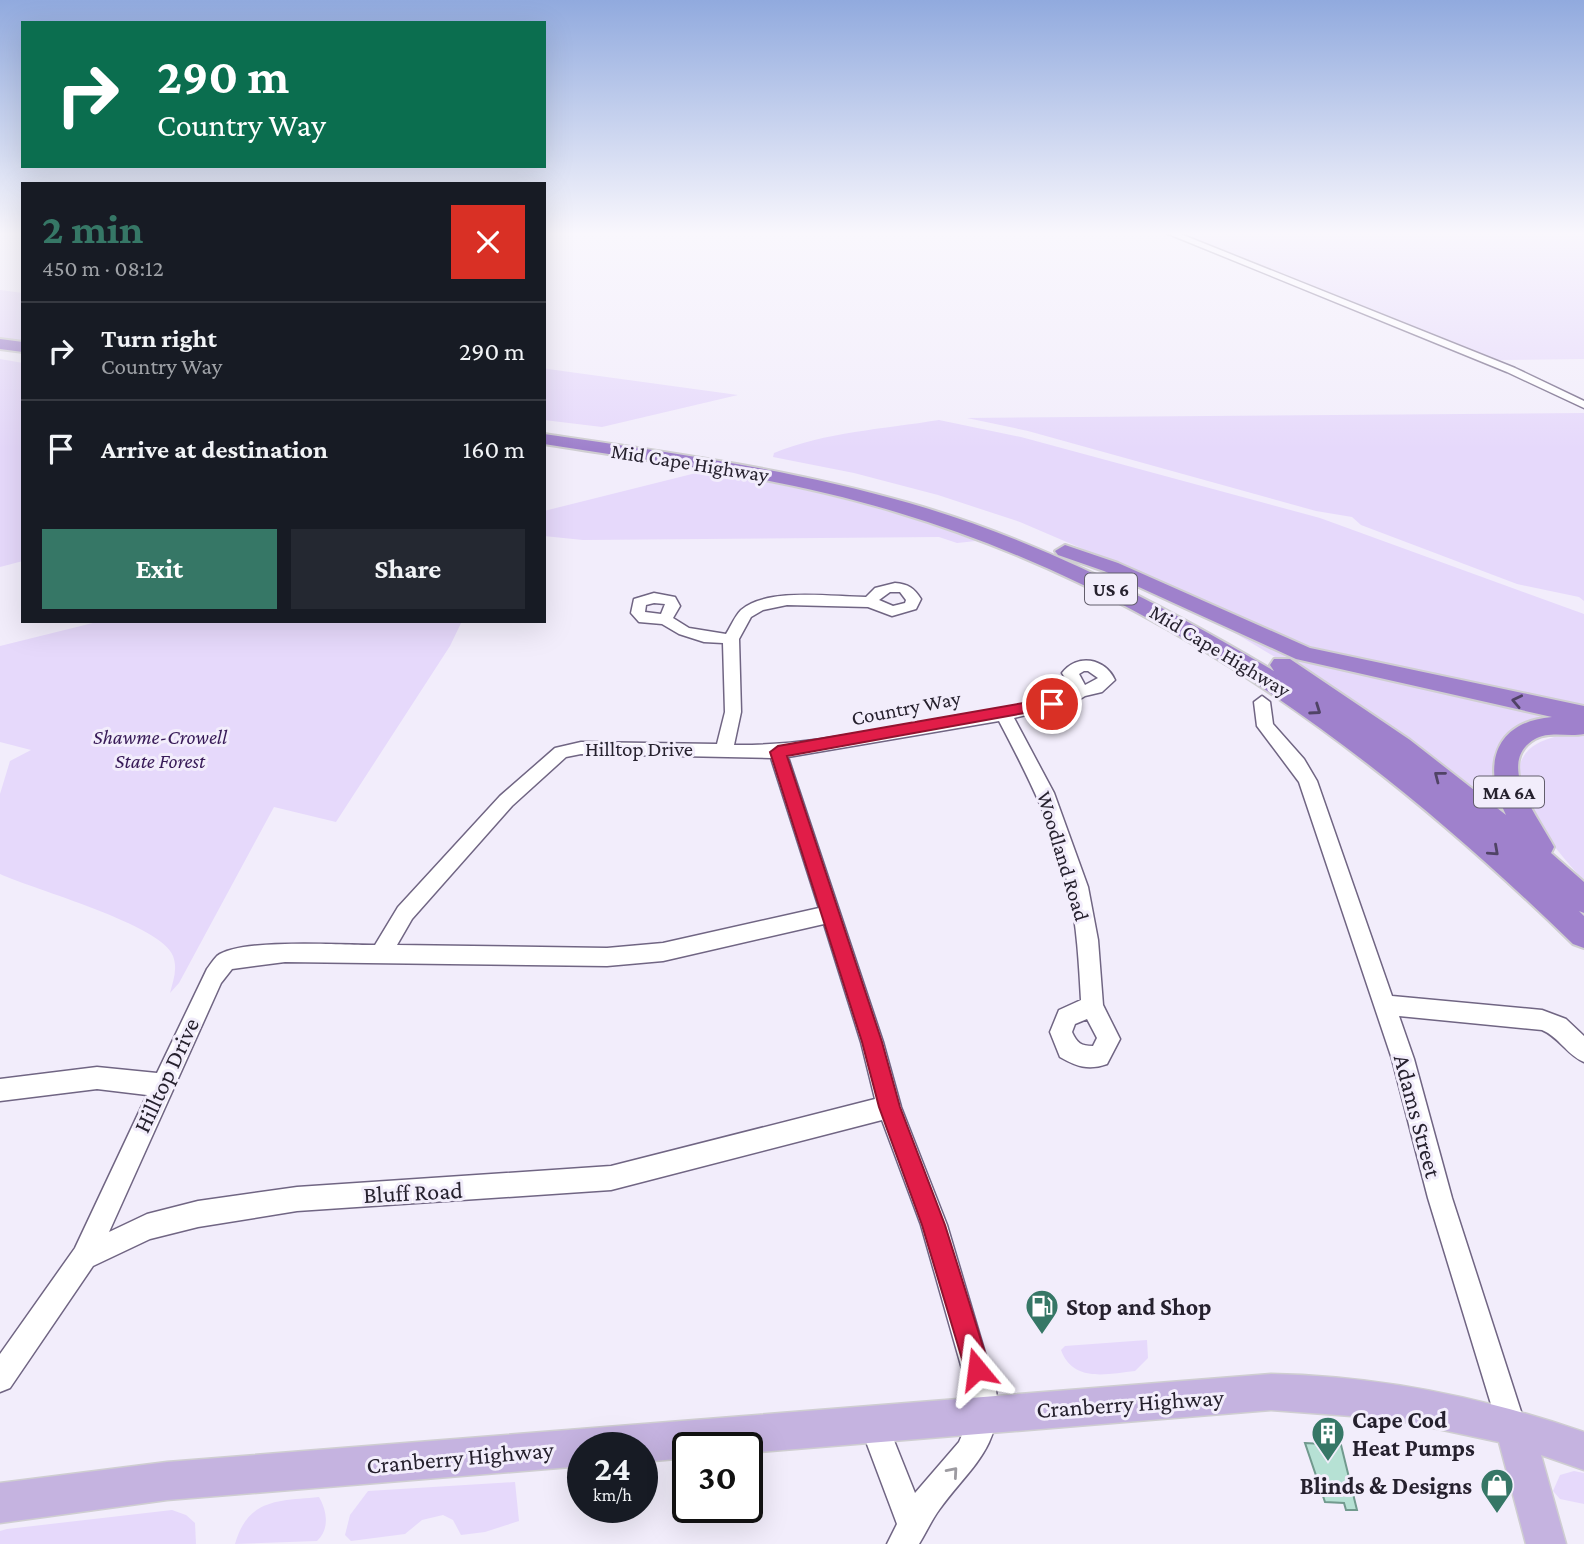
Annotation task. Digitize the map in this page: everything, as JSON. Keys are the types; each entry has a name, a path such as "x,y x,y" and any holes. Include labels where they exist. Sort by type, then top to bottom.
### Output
{"highway":[{"path":"0,344 21,347"},
{"path":"0,353 21,357"},
{"name":"Mid Cape Highway","path":"546,428 743,459 842,479 944,507 1059,549 1198,615 1321,691 1445,781 1584,898"},
{"name":"Mid Cape Highway","path":"546,439 782,478 873,499 995,538 1125,595 1260,673 1370,748 1488,845 1584,935"},
{"path":"1059,549 1111,567 1304,654 1584,715"},
{"name":"MA 6A","path":"1584,726 1547,726 1525,732 1508,749 1504,769 1514,806 1530,834 1584,898"}],"main road":[{"name":"Cranberry Highway","path":"0,1503 167,1481 1189,1397 1316,1391 1411,1402 1512,1426 1584,1451"},
{"name":"Adams Street","path":"1512,1426 1546,1544"}],"street":[{"path":"1349,305 1511,370 1584,405"},
{"path":"723,750 733,712 731,639 745,614 772,602 870,602"},
{"path":"665,619 684,631 704,637 731,639"},
{"name":"Country Way","path":"778,752 1004,714 1066,700 1081,691"},
{"name":"Adams Street","path":"1262,702 1265,726 1298,764 1308,781 1403,1059 1440,1198 1512,1426"},
{"name":"Woodland Road","path":"1004,714 1045,793 1078,887 1088,940 1092,1006"},
{"name":"Hilltop Drive","path":"381,954 405,913 460,849 531,776 561,752 581,748 778,752"},
{"path":"778,752 828,914 872,1042 890,1107 934,1225 977,1369 985,1414 969,1452 907,1534"},
{"name":"Hilltop Drive","path":"84,1257 200,1001 225,962 236,958 285,953 607,957 663,952 828,914"},
{"path":"1384,1005 1542,1020 1558,1026 1580,1046"},
{"path":"0,1090 97,1078 162,1085"},
{"name":"Bluff Road","path":"0,1378 84,1257 147,1227 198,1213 297,1199 611,1178 657,1169 779,1134 890,1107"},
{"path":"873,1423 907,1534"}],"green space":[{"path":"0,305 21,305 21,342 0,339"},
{"path":"1362,305 1584,305 1584,359 1499,360"},
{"path":"0,359 21,363 21,562 0,567"},
{"path":"546,368 738,395 602,427 546,420"},
{"path":"1584,413 1584,601 1579,597 1517,584 1361,525 1352,517 1316,511 1028,431 967,418"},
{"path":"939,420 1021,437 1320,518 1584,614 1584,706 1309,646 1020,522 938,495 854,473 773,457 774,453 814,440"},
{"path":"704,471 774,483 842,499 976,541 957,543 939,537 583,540 546,536 546,510"},
{"path":"1208,617 1243,631 1584,719 1515,731 1512,820 1317,682"},
{"name":"Shawme-Crowell State Forest","path":"93,623 461,623 450,646 336,822 274,807 179,983 170,993 175,966 173,956 164,944 122,920 0,874 0,794 10,761 31,750 0,742 0,646"},
{"path":"1572,734 1584,735 1584,881 1536,820 1524,797 1519,775 1524,756 1540,742"},
{"path":"1147,1340 1148,1358 1135,1371 1113,1374 1082,1372 1066,1360 1061,1350 1065,1346"},
{"path":"1574,1471 1584,1473 1584,1504 1560,1499 1553,1491 1560,1475"},
{"path":"515,1482 519,1521 485,1532 461,1535 453,1520 443,1515 422,1520 405,1534 351,1541 345,1535 350,1515 368,1491"},
{"path":"319,1497 326,1520 324,1531 317,1541 235,1544 248,1518 257,1510 278,1501"},
{"path":"172,1510 186,1515 195,1523 196,1544 0,1544 0,1531 7,1529"}],"building":[{"name":"Cape Cod Heat Pumps","path":"1305,1443 1341,1445 1357,1510 1346,1510 1344,1503 1325,1502"}],"place":[{"name":"Stop and Shop","path":"1042,1336"},
{"name":"Cape Cod Heat Pumps","path":"1328,1463"},
{"name":"Blinds & Designs","path":"1497,1515"}],"route":[{"path":"977,1369 934,1225 890,1107 872,1042 828,914 778,752 822,747 1052,704"}]}
